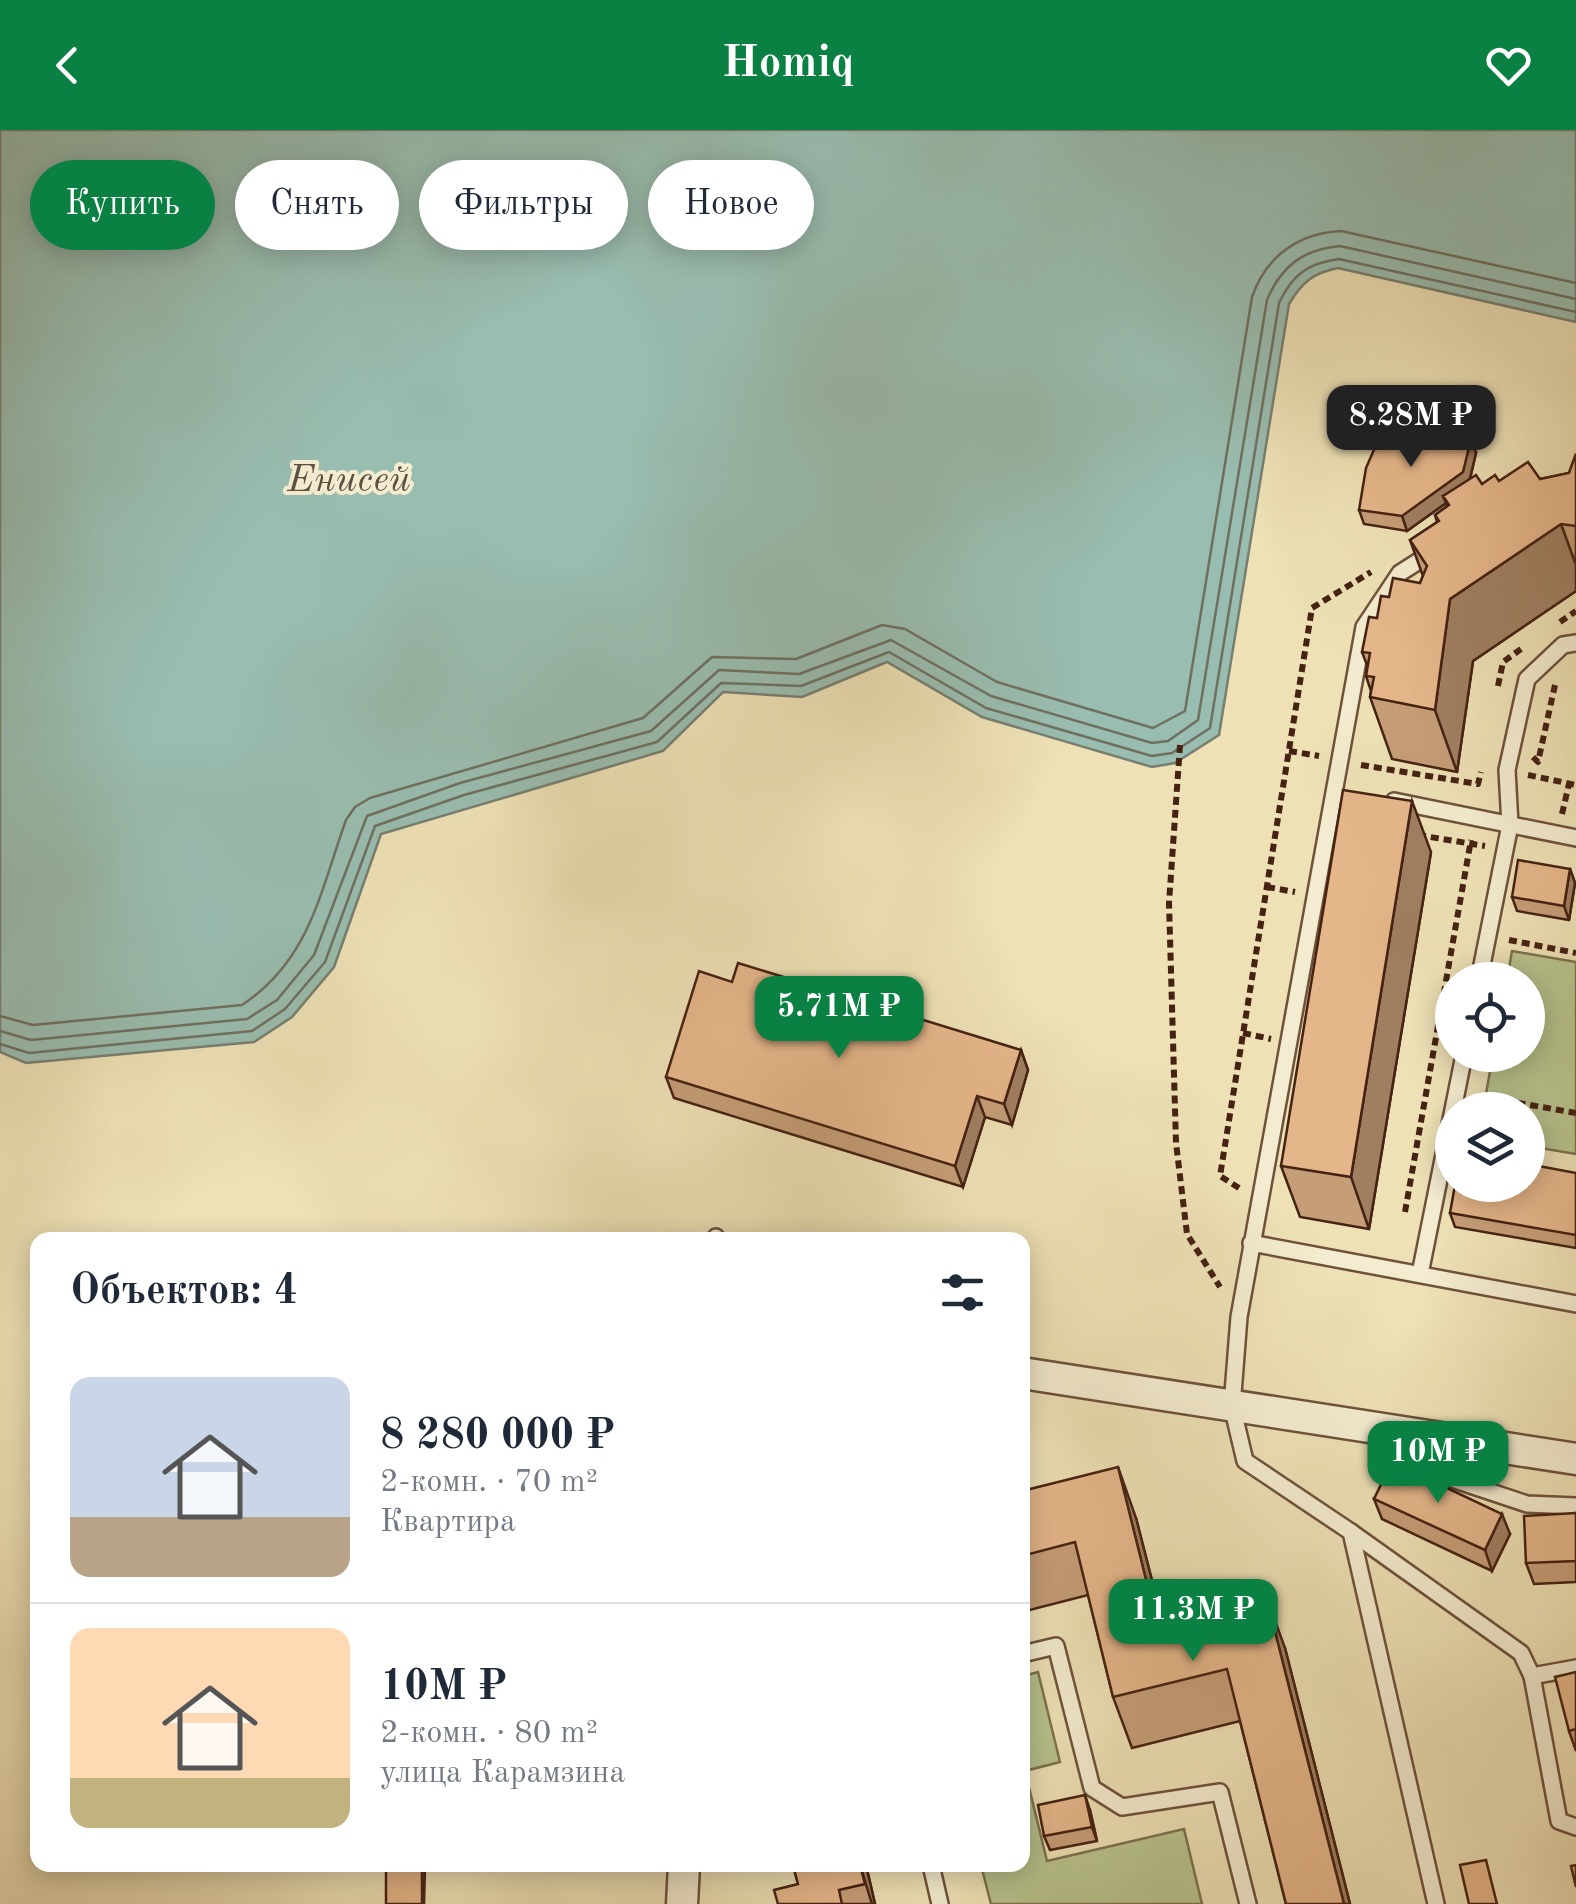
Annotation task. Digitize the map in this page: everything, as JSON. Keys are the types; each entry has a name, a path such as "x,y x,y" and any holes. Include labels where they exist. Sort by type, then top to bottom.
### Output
{"street":[{"path":"1030,1374 1576,1459"},
{"path":"682,1904 684,1872"}],"lane":[{"path":"1448,543 1400,572 1364,627 1340,790 1239,1317 1232,1406 1245,1461 1521,1652 1532,1676 1560,1821 1576,1827"},
{"path":"1483,962 1510,825 1508,770 1527,679 1563,645 1576,643"},
{"path":"1379,798 1576,838"},
{"path":"1456,1092 1460,1072"},
{"path":"1420,1274 1435,1198"},
{"path":"1252,1243 1576,1304"},
{"path":"1418,1436 1434,1473 1527,1504 1576,1506"},
{"path":"1352,1532 1436,1904"},
{"path":"1030,1652 1056,1646 1092,1788 1122,1807 1220,1792 1248,1904"},
{"path":"1532,1676 1576,1668"},
{"path":"933,1872 940,1904"}],"path":[{"path":"1220,1176 1312,608 1372,572 1400,572"},
{"path":"1550,629 1576,611"},
{"path":"1496,698 1502,662 1534,640"},
{"path":"1180,745 1169,902 1176,1143 1187,1234 1239,1317"},
{"path":"1535,776 1538,762"},
{"path":"1366,767 1478,784 1483,764"},
{"path":"1508,770 1576,786"},
{"path":"1402,1229 1470,845 1412,834"},
{"path":"1488,936 1576,953"},
{"path":"1545,1108 1576,1113"}],"green space":[{"path":"1512,951 1576,962 1576,1154 1545,1149 1545,1092 1486,1092 1490,1072 1545,1072 1545,962 1510,962"},
{"path":"1038,1672 1060,1762 1030,1770 1030,1674"},
{"path":"1030,1791 1047,1861 1184,1829 1202,1904 991,1904 983,1872 1030,1872"}],"water":[{"name":"Енисей","path":"0,130 1576,130 1576,322 1338,268 1304,284 1289,304 1219,735 1175,763 1152,767 982,717 887,662 802,697 723,692 663,751 381,834 334,967 292,1017 254,1042 26,1063 0,1052"}],"building":[{"path":"1401,429 1471,439 1463,472 1402,516 1359,510 1366,468 1376,445"},
{"path":"1576,454 1576,526 1561,524 1450,599 1435,710 1370,697 1374,677 1366,676 1370,653 1362,652 1369,617 1377,618 1381,596 1389,597 1393,578 1420,583 1427,566 1410,540 1439,521 1435,515 1449,505 1443,496 1476,475 1482,484 1495,475 1499,481 1528,462 1540,479 1569,473"},
{"path":"1343,790 1412,801 1351,1177 1281,1166"},
{"path":"1518,860 1570,869 1564,906 1512,897"},
{"path":"738,963 1021,1050 1004,1104 977,1096 955,1166 666,1077 699,971 732,982"},
{"path":"1545,1167 1576,1173 1576,1235 1450,1213 1452,1202 1545,1202"},
{"path":"1392,1462 1502,1514 1485,1550 1374,1499"},
{"path":"1118,1467 1157,1624 1266,1596 1344,1904 1286,1904 1227,1669 1113,1697 1075,1542 1030,1554 1030,1489"},
{"path":"1576,1513 1576,1561 1526,1563 1524,1516"},
{"path":"1576,1672 1576,1729 1569,1731 1555,1677"},
{"path":"1085,1795 1092,1827 1044,1836 1038,1805"},
{"path":"1486,1860 1497,1904 1469,1904 1460,1865"},
{"path":"386,1872 422,1872 422,1904 386,1904"},
{"path":"795,1872 862,1872 865,1884 839,1890 842,1904 778,1904 774,1890 798,1884"}]}
